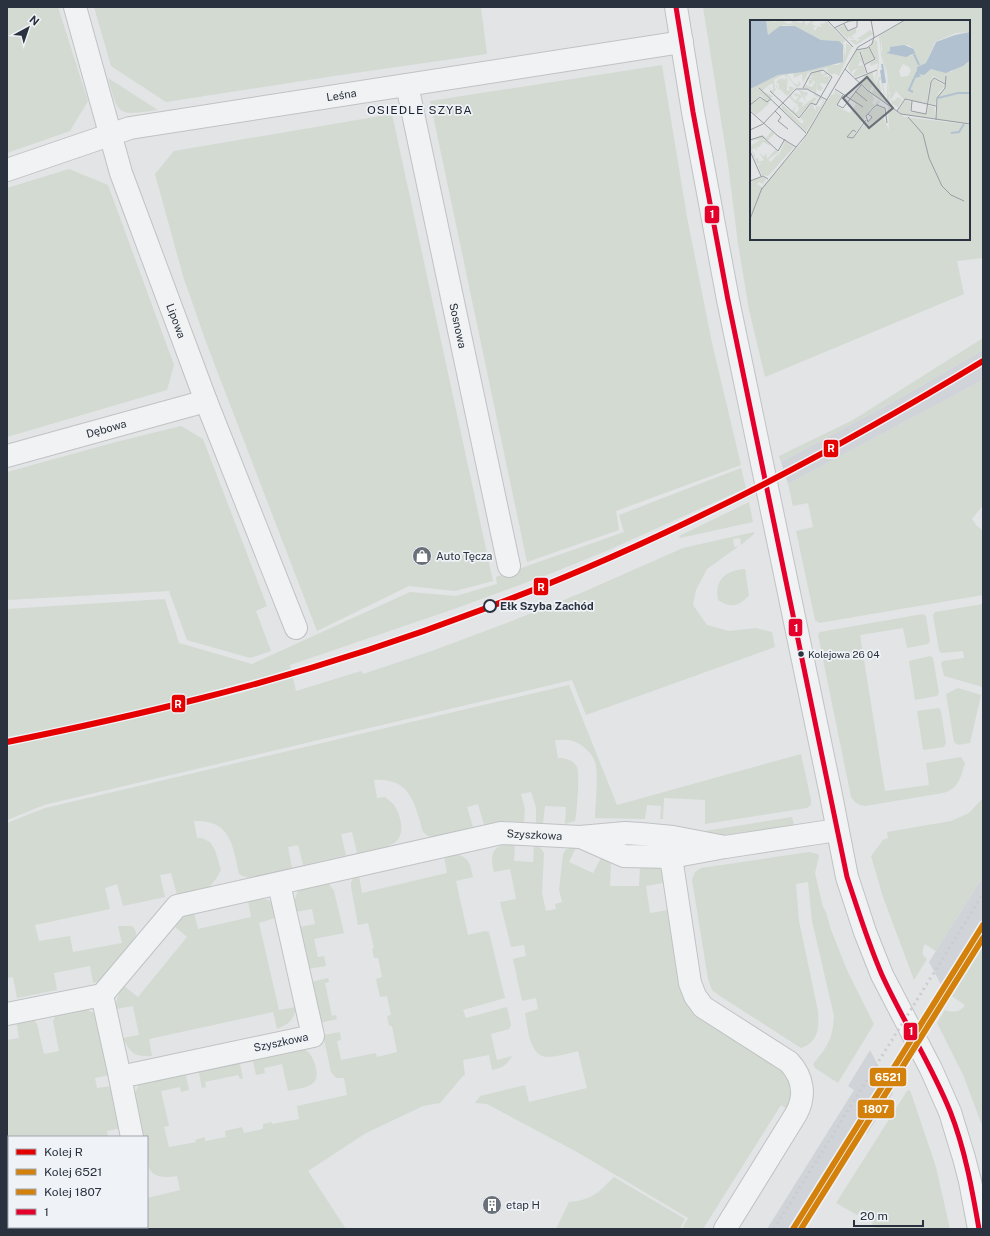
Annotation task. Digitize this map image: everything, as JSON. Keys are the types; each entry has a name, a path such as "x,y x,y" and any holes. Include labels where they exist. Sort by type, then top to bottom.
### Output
{"street":[{"name":"Lipowa","path":"75,7 121,172 206,401 296,628"},
{"path":"676,7 728,300 851,893 870,944 895,1000 931,1069 950,1112 967,1170 979,1229"},
{"name":"Leśna","path":"7,170 130,128 682,42"},
{"name":"Sosnowa","path":"407,85 509,566"},
{"name":"Dębowa","path":"7,456 206,401"},
{"name":"Szyszkowa","path":"580,837 624,856 671,857 725,847 837,830"},
{"name":"Szyszkowa","path":"102,995 177,906 501,834 580,837 641,834 673,837 725,847"},
{"path":"671,857 690,983 695,996 703,1007 789,1062 798,1073 802,1086 802,1101 796,1114 724,1229"},
{"name":"Szyszkowa","path":"120,1077 313,1036 278,884"},
{"path":"7,1014 102,995 132,1136"}],"shaded area":[{"path":"7,7 58,7 88,101 70,131 7,153"},
{"path":"94,7 481,7 487,54 166,102 111,66"},
{"path":"703,7 983,7 983,258 957,261 964,294 765,377 749,310 738,244 728,164"},
{"path":"662,65 687,217 712,343 741,465 616,511 619,530 527,562 430,101"},
{"path":"108,78 158,110 127,113 122,110 114,100"},
{"path":"392,114 493,581 455,591 409,586 317,631 206,342 183,276 155,174 174,151"},
{"path":"69,169 108,185 174,365 167,390 7,437 7,188"},
{"path":"983,338 983,350 893,402 781,462 779,456 853,420"},
{"path":"983,350 983,380 788,484 781,462 893,402"},
{"path":"983,380 983,505 972,519 983,531 983,595 819,623 815,620 796,531 813,527 808,503 793,506 788,484"},
{"path":"181,426 203,439 267,606 256,611 271,651 250,658 187,640 169,591 7,600 7,472"},
{"path":"741,468 746,488 611,549 552,573 454,609 290,665 296,691 361,671 363,674 429,652 504,624 581,593 683,548 754,532 754,534 741,545 740,538 733,539 734,547 739,546 707,569 696,590 693,605 707,625 729,631 756,628 772,632 775,647 586,715 572,680 44,805 7,820 7,609 165,599 179,643 252,664 410,592 456,596 497,584 496,577 624,532 619,515"},
{"path":"749,502 753,522 680,538 679,536"},
{"path":"745,569 749,596 738,604 734,605 727,605 718,600 718,587 723,577 732,571"},
{"path":"983,604 983,687 944,676 941,663 943,661 964,658 963,651 942,653 939,651 933,615 935,612"},
{"path":"923,614 926,616 930,641 928,644 907,648 903,628 860,635 885,791 929,785 926,763 961,757 965,763 962,773 956,785 943,793 865,806 860,805 851,797 818,635 820,632"},
{"path":"930,656 933,658 939,693 937,696 915,700 909,661"},
{"path":"569,685 617,805 801,754 811,805 807,808 705,824 705,800 664,798 663,819 660,819 661,806 647,805 645,819 595,818 597,782 594,759 586,749 576,742 571,740 555,740 558,758 572,761 576,765 578,772 575,821 565,824 566,807 545,806 543,823 536,823 536,808 531,792 521,794 525,809 524,822 502,821 484,825 478,804 467,807 473,827 431,837 423,831 414,803 406,790 393,782 374,780 377,798 385,797 394,805 399,815 401,821 401,833 395,842 382,848 357,853 352,832 341,834 346,855 303,865 298,845 288,847 292,868 249,878 239,874 232,844 222,829 215,824 194,821 197,838 202,838 210,842 215,850 221,870 209,887 177,895 171,873 160,875 165,897 123,906 117,884 105,888 110,909 35,925 39,941 70,936 73,952 122,943 118,926 132,926 136,935 135,939 101,981 93,983 90,966 54,973 57,990 17,998 13,977 7,978 7,823 45,808"},
{"path":"958,688 981,695 970,743 958,745 954,742 946,694"},
{"path":"939,708 941,711 946,743 944,747 923,750 917,711"},
{"path":"983,798 983,876 936,951 925,944 923,952 927,959 914,980 883,897 871,856 883,840 888,838 887,832 951,821 969,813"},
{"path":"792,817 794,825 712,837 705,831"},
{"path":"515,843 514,861 533,862 534,844 538,845 544,853 542,893 546,911 556,909 555,904 562,902 559,890 563,854 565,850 570,847 577,846 569,862 593,873 601,858 611,861 610,886 639,886 640,865 660,867 662,869 663,883 646,886 650,913 668,910 681,988 686,1003 695,1015 780,1069 787,1078 791,1092 787,1109 781,1105 703,1229 682,1229 688,1218 577,1152 487,1104 475,1103 480,1096 525,1085 529,1102 587,1088 578,1051 553,1057 543,1056 534,1048 531,1041 525,1013 538,1009 536,998 522,1001 513,959 526,956 524,945 511,947 500,902 516,899 510,869 494,872 492,859 494,850 497,847"},
{"path":"809,852 818,854 819,856 815,873 823,907 847,970 874,1024 838,1083 815,1068 813,1064 822,1053 831,1037 834,1016 812,921 808,882 796,884 799,921 818,1011 818,1028 815,1038 801,1048 712,990 708,979 692,880 695,872 701,868"},
{"path":"456,854 464,857 469,862 473,877 456,881 468,935 485,931 489,932 505,998 463,1010 466,1018 507,1007 511,1025 509,1029 491,1034 497,1060 512,1056 504,1066 492,1070 489,1055 463,1060 465,1075 440,1103 423,1106 366,1133 308,1171 346,1229 7,1229 7,1040 19,1038 16,1020 28,1019 35,1021 44,1054 59,1051 53,1021 56,1014 85,1009 94,1013 98,1021 109,1075 95,1078 97,1088 112,1086 121,1128 107,1131 108,1136 8,1136 8,1228 148,1228 148,1198 180,1190 177,1176 158,1176 149,1168 148,1136 140,1136 133,1096 140,1083 185,1071 189,1090 181,1092 180,1087 161,1091 169,1126 164,1127 169,1147 196,1142 195,1140 205,1137 205,1141 226,1137 225,1131 242,1127 244,1133 263,1129 263,1124 272,1122 272,1124 299,1119 297,1106 347,1095 344,1078 336,1078 331,1072 323,1035 340,1032 341,1040 337,1041 341,1060 376,1053 377,1057 397,1052 392,1026 389,1026 387,1016 391,1015 387,996 380,997 376,979 382,977 378,958 374,958 372,949 374,948 368,923 358,925 351,887 353,878 359,876 362,893 447,873 444,856"},
{"path":"983,876 983,942 948,998 929,962"},
{"path":"323,883 329,884 334,891 344,933 314,939 318,957 324,956 326,966 308,969 299,927 315,924 312,909 296,912 294,901 298,891"},
{"path":"265,899 271,902 274,909 275,918 259,923 279,1010 296,1007 294,1015 290,1021 277,1029 273,1012 149,1039 152,1056 141,1056 131,1051 123,1038 139,1035 133,1006 116,1009 116,1002 124,986 138,997 187,937 174,926 188,914 194,912 198,929 251,917 248,901"},
{"path":"983,942 983,1128 964,1077 937,1023 945,1010 956,1011 965,1005 950,995"},
{"path":"328,978 329,982 325,983 332,1016 336,1015 337,1019 320,1023 311,982"},
{"path":"301,1047 308,1052 315,1064 317,1073 315,1081 312,1084 288,1091 282,1064 264,1068 265,1073 256,1075 252,1056"},
{"path":"870,1050 893,1093 867,1134 861,1130 800,1229 767,1229 854,1090 848,1086"},
{"path":"239,1059 243,1078 240,1079 238,1075 205,1082 206,1087 202,1088 198,1068"},
{"path":"910,1090 936,1167 950,1229 876,1229 872,1224 875,1219 861,1209 857,1215 836,1203 907,1091"},
{"path":"614,1177 685,1219 680,1229 556,1229 569,1202 583,1200 594,1195"}],"railway":[{"path":"774,1229 983,894"}],"rail line":[{"name":"R","path":"7,742 103,722 174,705 305,670 411,635 547,585 738,498 862,432 983,361"},
{"name":"6521","path":"793,1229 983,925"},
{"name":"1807","path":"801,1229 983,938"}],"transit line":[{"name":"1","path":"676,7 693,112 728,300 847,877 882,975 934,1076 950,1111 964,1154 979,1229"}],"place":[{"name":"Auto Tęcza","path":"422,556"},
{"name":"Ełk Szyba Zachód","path":"490,606"},
{"name":"Kolejowa 26 04","path":"801,654"},
{"name":"etap H","path":"492,1205"}],"district":[{"name":"OSIEDLE SZYBA","path":"420,110"}]}
